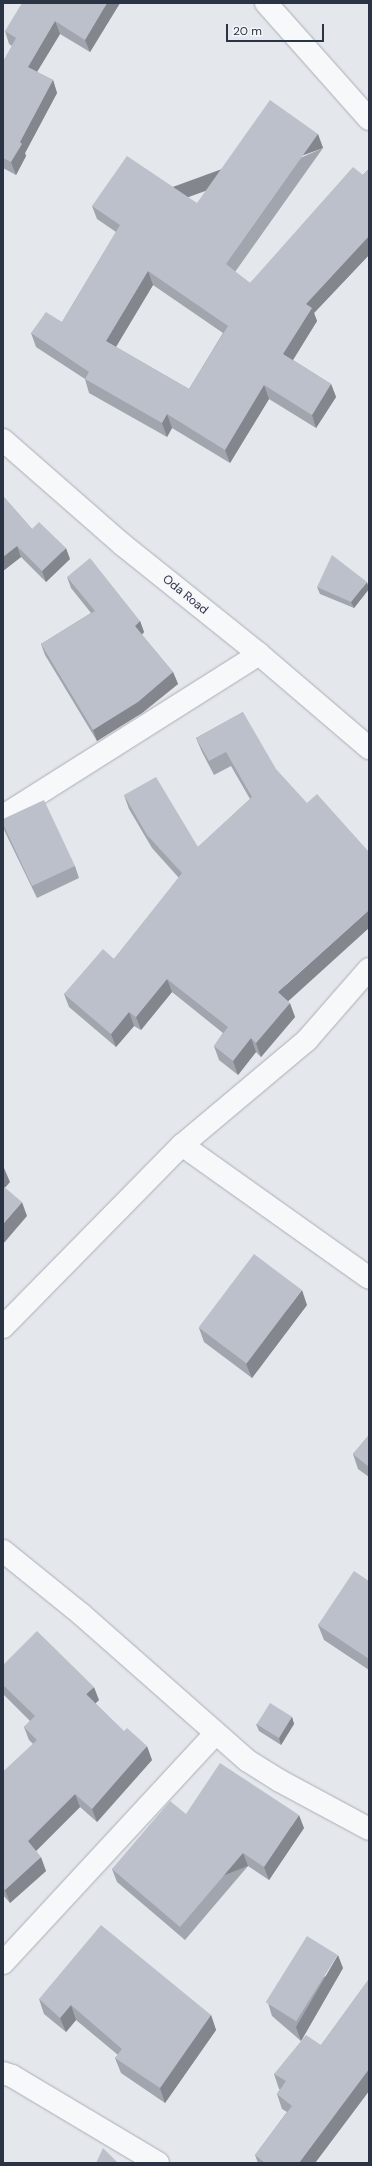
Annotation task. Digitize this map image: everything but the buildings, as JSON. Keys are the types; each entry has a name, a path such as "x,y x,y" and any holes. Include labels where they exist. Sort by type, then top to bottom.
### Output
{"street":[{"path":"266,3 369,119"},
{"name":"Oda Road","path":"3,440 123,545 259,654 369,748"},
{"path":"3,816 259,654"},
{"path":"3,1327 182,1145 307,1040 369,969"},
{"path":"182,1145 369,1278"},
{"path":"3,1551 81,1614 215,1734 280,1781 369,1829"},
{"path":"3,1963 215,1734"},
{"path":"6,2069 158,2163"}]}
